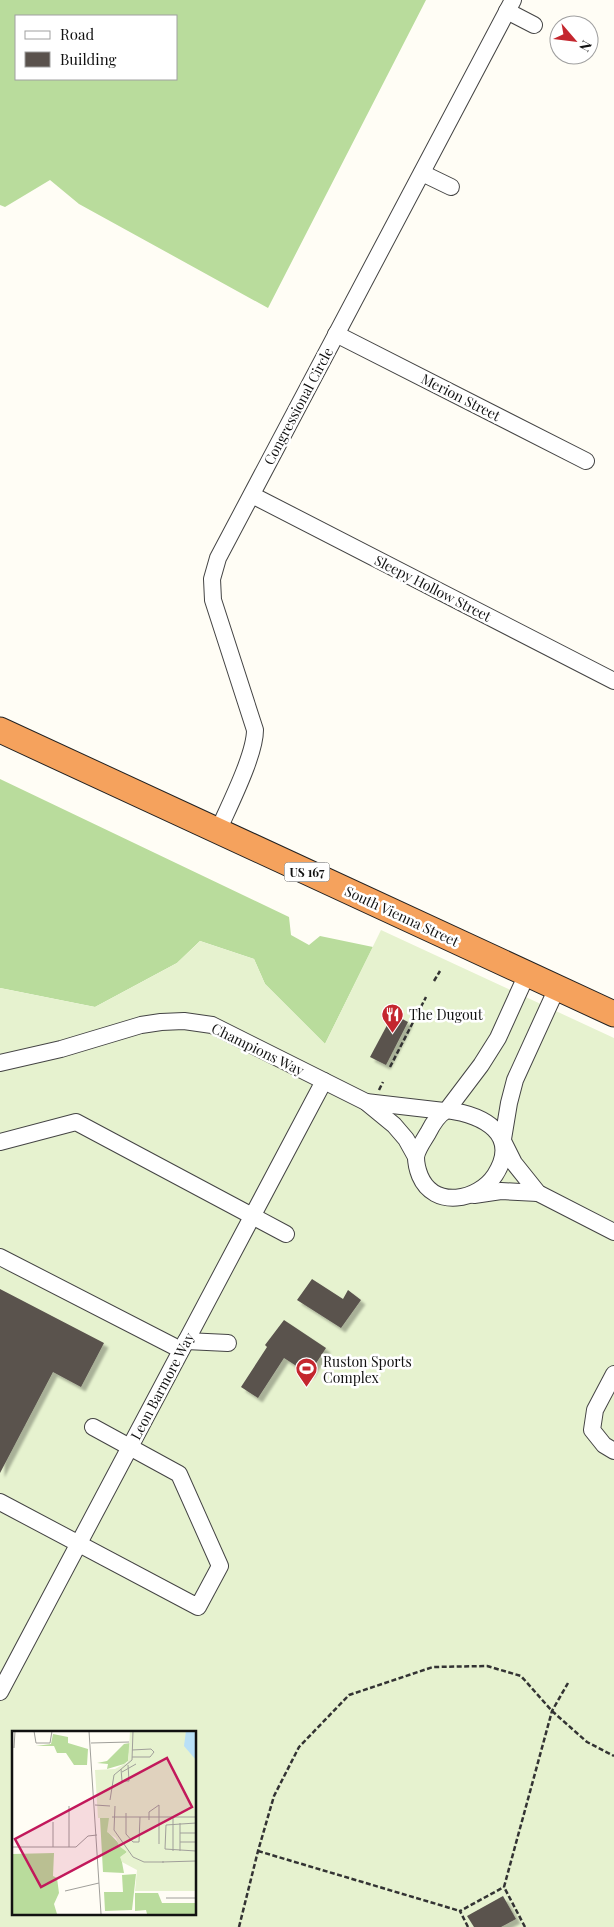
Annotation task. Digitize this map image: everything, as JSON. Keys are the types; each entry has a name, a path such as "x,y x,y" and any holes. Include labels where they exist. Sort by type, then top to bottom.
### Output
{"highway":[{"name":"South Vienna Street","path":"0,730 614,1014"}],"street":[{"path":"510,5 534,25"},
{"name":"Congressional Circle","path":"218,831 246,763 255,737 255,730 213,600 212,578 218,558 510,5"},
{"path":"422,173 451,187"},
{"name":"Merion Street","path":"336,334 586,461"},
{"name":"Sleepy Hollow Street","path":"252,495 614,681"},
{"path":"416,1157 423,1140 481,1065 498,1038 527,974"},
{"path":"472,1195 487,1184 499,1166 508,1103 515,1080 557,988"},
{"name":"Champions Way","path":"0,1063 61,1049 141,1025 184,1021 212,1025 366,1102 394,1125 406,1139 416,1157 419,1174 435,1193 454,1199 501,1191 538,1193 614,1232"},
{"name":"Leon Barmore Way","path":"2,1681 78,1544 324,1081"},
{"name":"Champions Way","path":"366,1102 464,1112 479,1118 489,1124 503,1141 514,1163 538,1193"},
{"path":"0,1142 76,1122 286,1234"},
{"path":"0,1257 183,1346 228,1343"},
{"path":"614,1374 595,1410 592,1421 592,1430 597,1438 604,1445 614,1450"},
{"path":"0,1502 198,1607 220,1566 179,1474 93,1427"}],"path":[{"path":"434,981 440,970"},
{"path":"390,1067 426,997"},
{"path":"239,1927 274,1796 299,1747 349,1695 433,1667 487,1666 521,1676 552,1711 587,1742 614,1756"},
{"path":"525,1927 504,1887 552,1711 568,1683"},
{"path":"258,1851 460,1911 504,1887"},
{"path":"460,1911 468,1927"}],"green space":[{"path":"0,0 426,0 268,308 79,204 50,180 5,207 0,205"},
{"path":"0,779 289,917 291,935 309,945 320,936 373,947 325,1044 265,984 254,959 200,941 177,963 95,1007 0,988"},
{"name":"Ruston Sports Complex","path":"381,930 614,1038 614,1927 0,1927 0,988 95,1007 177,963 200,941 254,959 265,984 325,1044"}],"building":[{"name":"The Dugout","path":"393,1014 408,1022 386,1065 370,1057"},
{"path":"312,1279 343,1299 348,1290 361,1300 341,1328 297,1300"},
{"path":"0,1289 104,1343 81,1387 53,1372 0,1473"},
{"path":"284,1320 326,1348 309,1374 284,1358 258,1398 241,1387 267,1347 265,1345"},
{"path":"503,1896 516,1919 501,1927 474,1927 467,1916"}],"place":[{"name":"The Dugout","path":"393,1033"},
{"name":"Ruston Sports Complex","path":"307,1388"}]}
